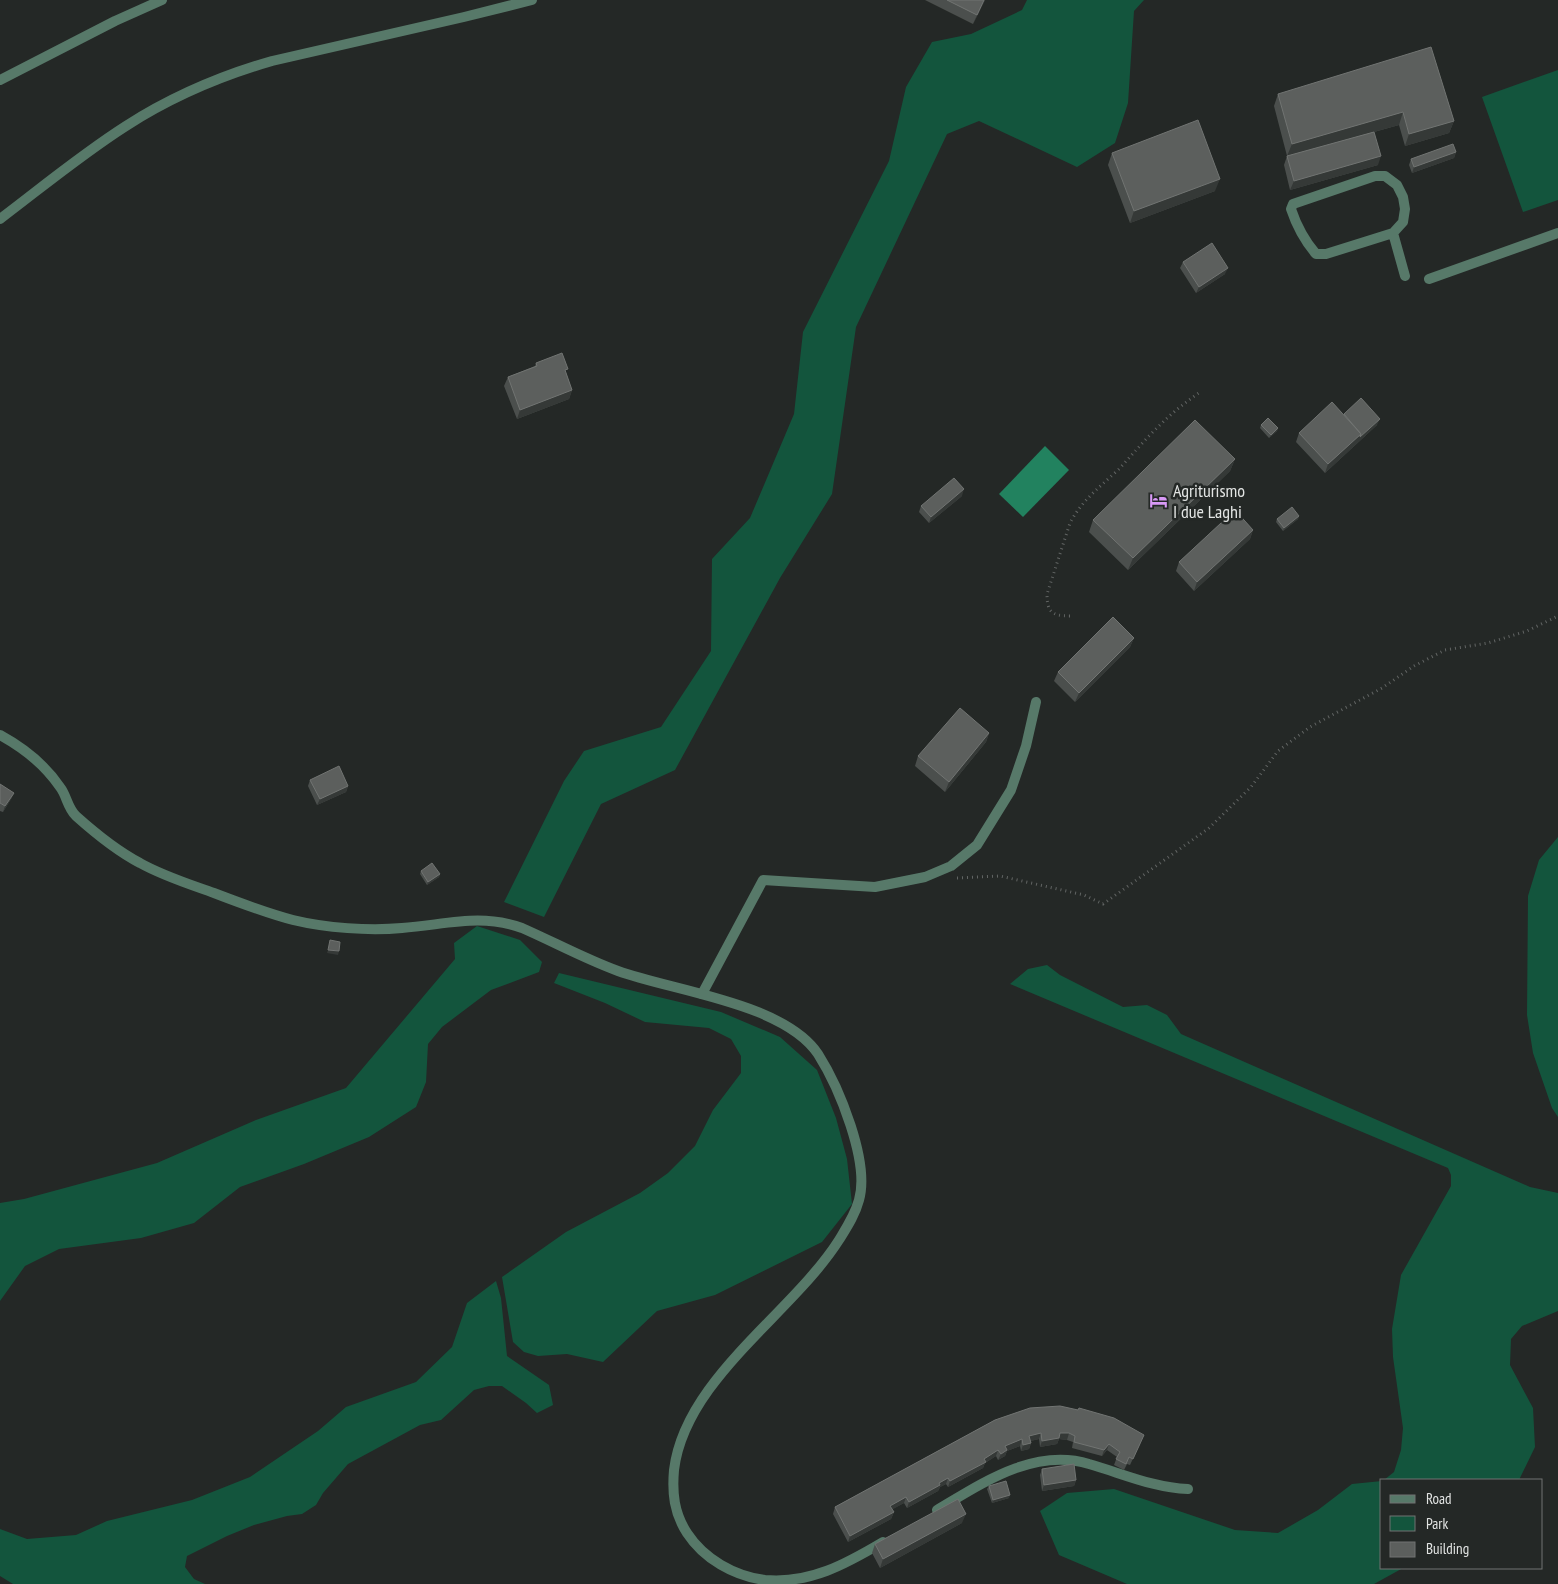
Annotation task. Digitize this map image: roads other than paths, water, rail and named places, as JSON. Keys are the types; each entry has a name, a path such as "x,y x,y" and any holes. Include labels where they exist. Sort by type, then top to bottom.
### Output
{"street":[{"path":"0,80 114,21 162,0"},
{"path":"0,219 125,126 199,87 272,61 532,0"},
{"path":"1375,176 1385,176 1397,185 1403,197 1405,209 1403,222 1393,233 1326,254 1316,254 1296,225 1291,209 1293,204 1300,200 1375,176"},
{"path":"1393,233 1405,276"},
{"path":"1429,279 1558,233"},
{"path":"702,994 763,880 875,887 925,877 951,866 977,845 1011,790 1026,746 1036,702"},
{"path":"0,735 18,746 40,766 60,786 72,812 119,850 148,867 244,905 294,920 371,928 400,928 469,920 495,921 522,928 620,972 702,994 770,1017 794,1030 817,1052 848,1120 859,1154 862,1183 856,1209 832,1251 809,1280 724,1371 710,1388 690,1420 684,1432 675,1461 673,1489 678,1517 692,1540 705,1553 728,1568 751,1578 766,1580 780,1581 813,1577 837,1568 890,1538"},
{"path":"924,1518 983,1483 1004,1473 1032,1464 1057,1460 1087,1463 1157,1485 1188,1489"}],"place":[{"name":"Agriturismo I due Laghi","path":"1159,501"}]}
